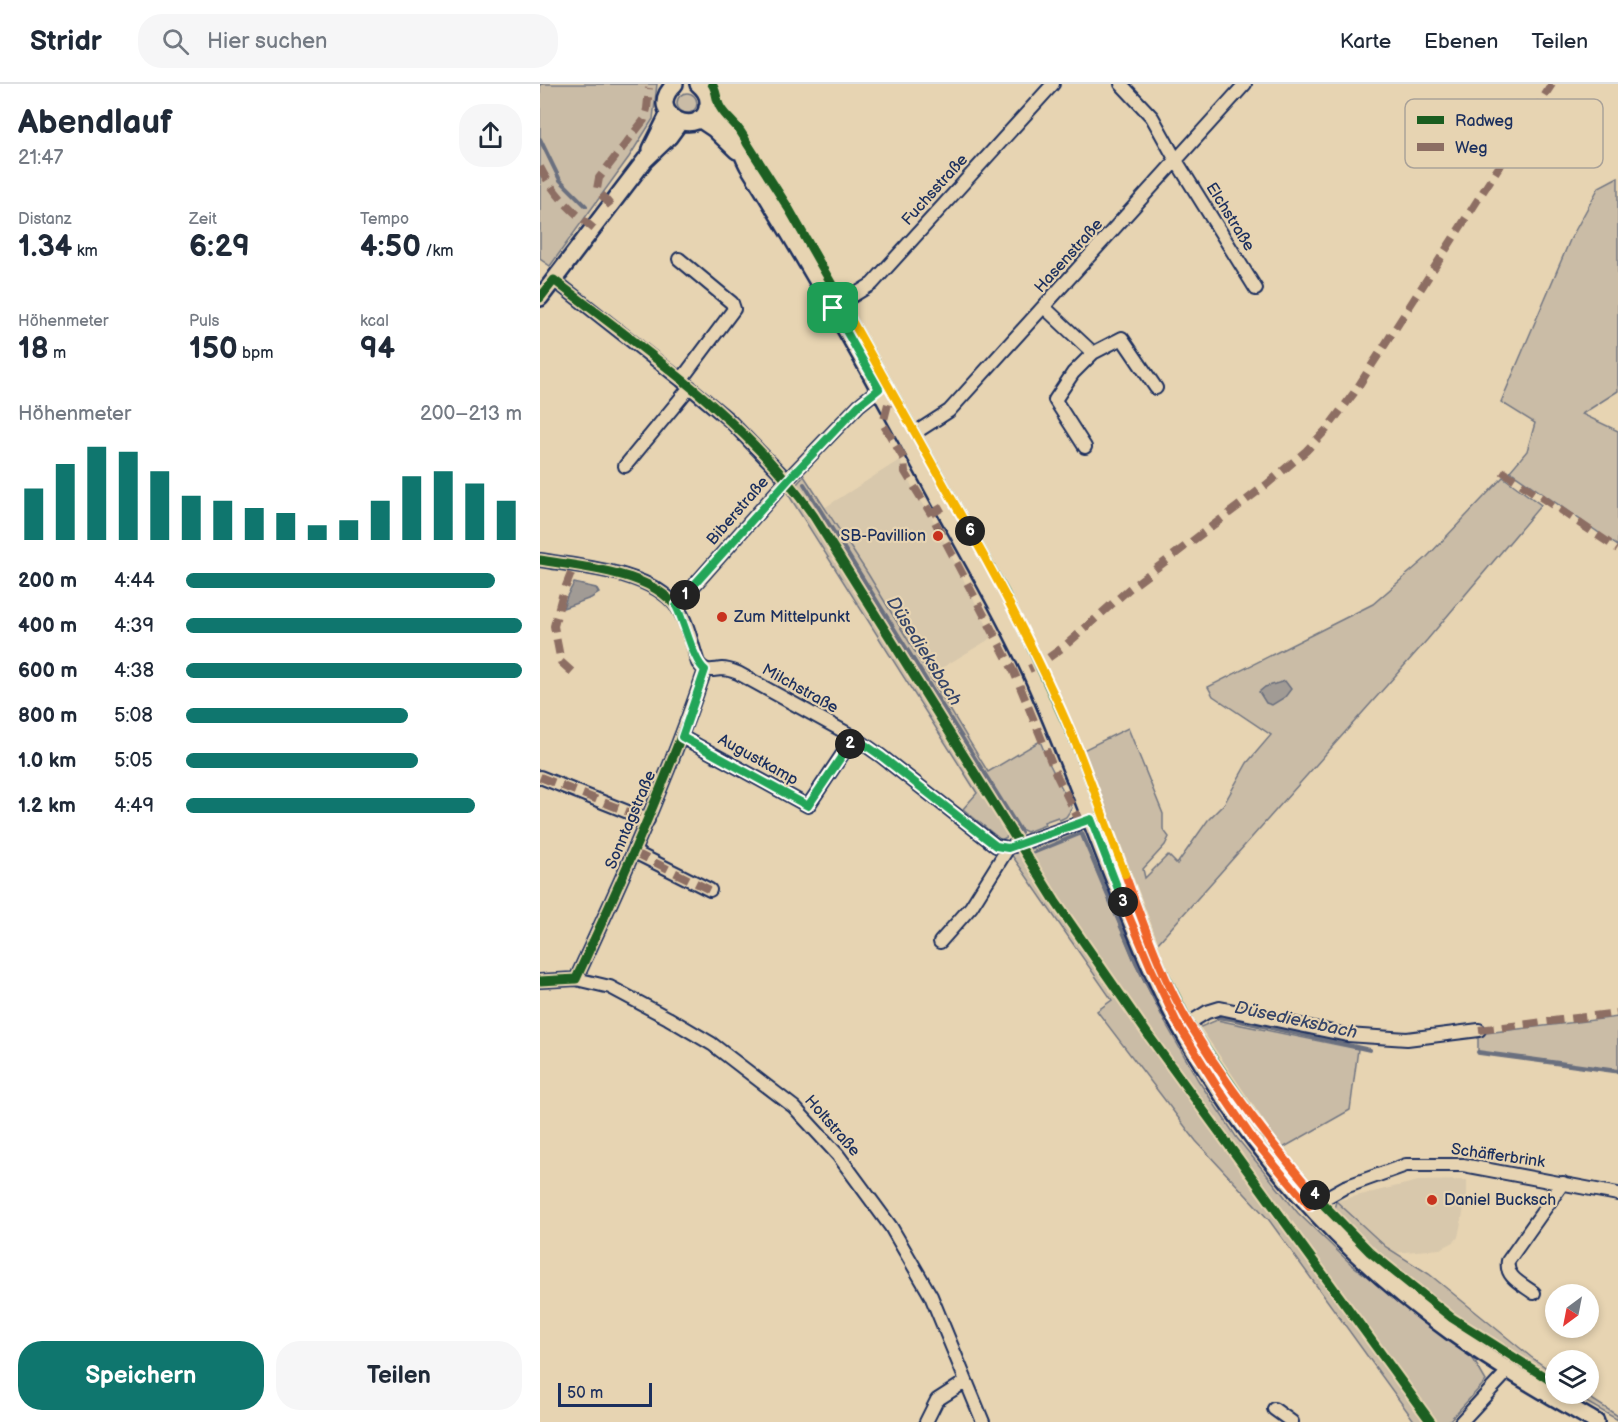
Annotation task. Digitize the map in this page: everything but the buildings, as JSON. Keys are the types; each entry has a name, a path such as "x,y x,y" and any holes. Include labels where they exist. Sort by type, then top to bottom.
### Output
{"street":[{"path":"671,86 665,101 675,118 690,123 703,113 707,95 698,84"},
{"name":"Fuchsstraße","path":"833,308 872,284 1053,84"},
{"name":"Elchstraße","path":"1121,84 1152,117 1177,162 1256,289"},
{"name":"Hasenstraße","path":"907,438 950,411 1245,84"},
{"path":"703,113 714,129 741,155 780,216 979,568 1029,669 1147,958 1181,1028 1252,1138 1309,1206 1373,1269 1449,1330 1508,1371 1596,1422"},
{"path":"540,298 675,118"},
{"path":"625,466 685,383 734,309 732,303 679,259"},
{"path":"555,280 729,420 788,480"},
{"path":"1045,308 1093,353"},
{"path":"1085,447 1056,400 1073,373 1093,353 1122,338 1156,388"},
{"name":"Biberstraße","path":"676,606 788,480 859,405 879,389"},
{"path":"540,560 631,578 659,591 676,606 698,663 705,670"},
{"name":"Milchstraße","path":"705,670 725,669 738,673 854,737 984,839 996,846 1008,848"},
{"name":"Sonntagstraße","path":"576,980 648,820 682,737 705,670"},
{"name":"Augustkamp","path":"682,737 808,806 854,737"},
{"name":"Sonntagstraße","path":"540,777 648,820"},
{"path":"940,942 971,907 1008,848 1091,819"},
{"path":"634,852 711,890"},
{"name":"Holtstraße","path":"540,981 576,980 610,987 712,1044 794,1107 838,1155 891,1227 931,1296 983,1422"},
{"path":"1181,1028 1207,1012 1220,1008 1347,1035 1407,1039 1479,1030"},
{"name":"Schäfferbrink","path":"1309,1206 1345,1186 1406,1166 1463,1165 1618,1194"},
{"path":"1534,1293 1509,1274 1506,1269 1508,1261 1563,1183"},
{"path":"1461,1422 1508,1371"},
{"path":"926,1422 938,1400 965,1382"},
{"path":"1274,1409 1292,1422"}],"shaded area":[{"path":"540,84 657,84 653,119 629,157 550,266 540,259"},
{"path":"687,93 694,96 697,103 694,110 687,113 680,110 677,103 680,96"},
{"path":"1618,177 1618,391 1582,414 1618,431 1618,546 1510,471 1527,451 1535,423 1501,402 1570,240 1599,187"},
{"path":"901,459 902,470 932,518 993,637 930,675 824,508"},
{"path":"804,476 868,574 988,772 1040,741 1072,808 1066,817 1044,822 1045,825 1027,832 1021,829 1001,840 963,809 977,793 788,494"},
{"path":"1503,477 1541,505 1427,640 1157,944 1081,751 1128,728 1163,814 1163,829 1169,837 1165,845 1143,869 1145,878 1168,855 1177,864 1208,820 1224,804 1247,763 1271,735 1213,696 1208,687 1373,604 1426,558"},
{"path":"574,583 596,588 599,593 563,608 567,596"},
{"path":"1285,681 1291,689 1285,697 1272,705 1266,703 1259,692 1265,687"},
{"path":"1079,831 1135,963 1166,1024 1198,1080 1237,1138 1298,1213 1352,1265 1472,1357 1486,1381 1448,1422 1415,1422 1269,1220 1196,1141 1097,1011 1112,1000 1011,854"},
{"path":"1618,1017 1618,1073 1478,1054 1478,1034"},
{"path":"1217,1020 1358,1049 1350,1110 1281,1149 1198,1028"},
{"path":"1467,1180 1467,1194 1458,1237 1454,1242 1440,1249 1393,1253 1336,1201 1418,1181"},
{"path":"1336,1201 1386,1247 1429,1274 1545,1367 1545,1378 1481,1339 1425,1298 1333,1213"},
{"path":"1590,1404 1599,1404 1618,1416 1618,1420"}],"waterway":[{"name":"Düsedieksbach","path":"540,139 560,180 586,206"},
{"name":"Düsedieksbach","path":"804,484 1021,832"},
{"name":"Düsedieksbach","path":"1033,853 1082,833 1136,962 1166,1021"},
{"name":"Düsedieksbach","path":"1216,1017 1370,1050"},
{"name":"Düsedieksbach","path":"1478,1052 1618,1071"}],"marked path":[{"path":"1542,99 1552,84"},
{"path":"611,206 597,189 599,178 644,120 649,88"},
{"path":"540,167 563,201 594,229"},
{"path":"1029,669 1066,645 1129,589 1266,485 1306,451 1326,430 1354,393 1498,168"},
{"path":"888,404 883,424 904,459 905,472 931,514"},
{"path":"1502,471 1618,549"},
{"path":"943,507 931,514 1014,672 1056,774 1080,822"},
{"path":"572,672 561,662 554,626 562,596 574,566"},
{"path":"540,777 648,820"},
{"path":"634,852 710,890"},
{"path":"1479,1030 1618,1013"}],"cycle path":[{"path":"712,84 720,107 741,131 789,209 1005,592 1077,748 1158,960 1190,1024 1265,1134 1319,1200 1370,1252 1452,1318 1545,1377"},
{"path":"540,298 554,280 658,360 726,417 786,480 813,515 1055,901 1149,1036 1431,1422"},
{"path":"676,606 787,480 859,405 879,389 833,308 840,304"},
{"path":"540,560 619,574 657,590 671,601 681,616 697,660 705,670 661,787 576,979 540,981"}],"place":[{"name":"SB-Pavillion","path":"938,536"},
{"name":"Zum Mittelpunkt","path":"722,617"},
{"name":"Daniel Bucksch","path":"1432,1200"}],"route":[{"path":"842,303 1005,592 1077,748 1158,960 1190,1024 1265,1134 1318,1200 1309,1206 1252,1138 1177,1023 1129,918 1091,819 1008,848 996,846 854,737 808,806 682,737 705,670 698,663 676,606 788,480 859,405 879,389 833,308 842,303"}]}
